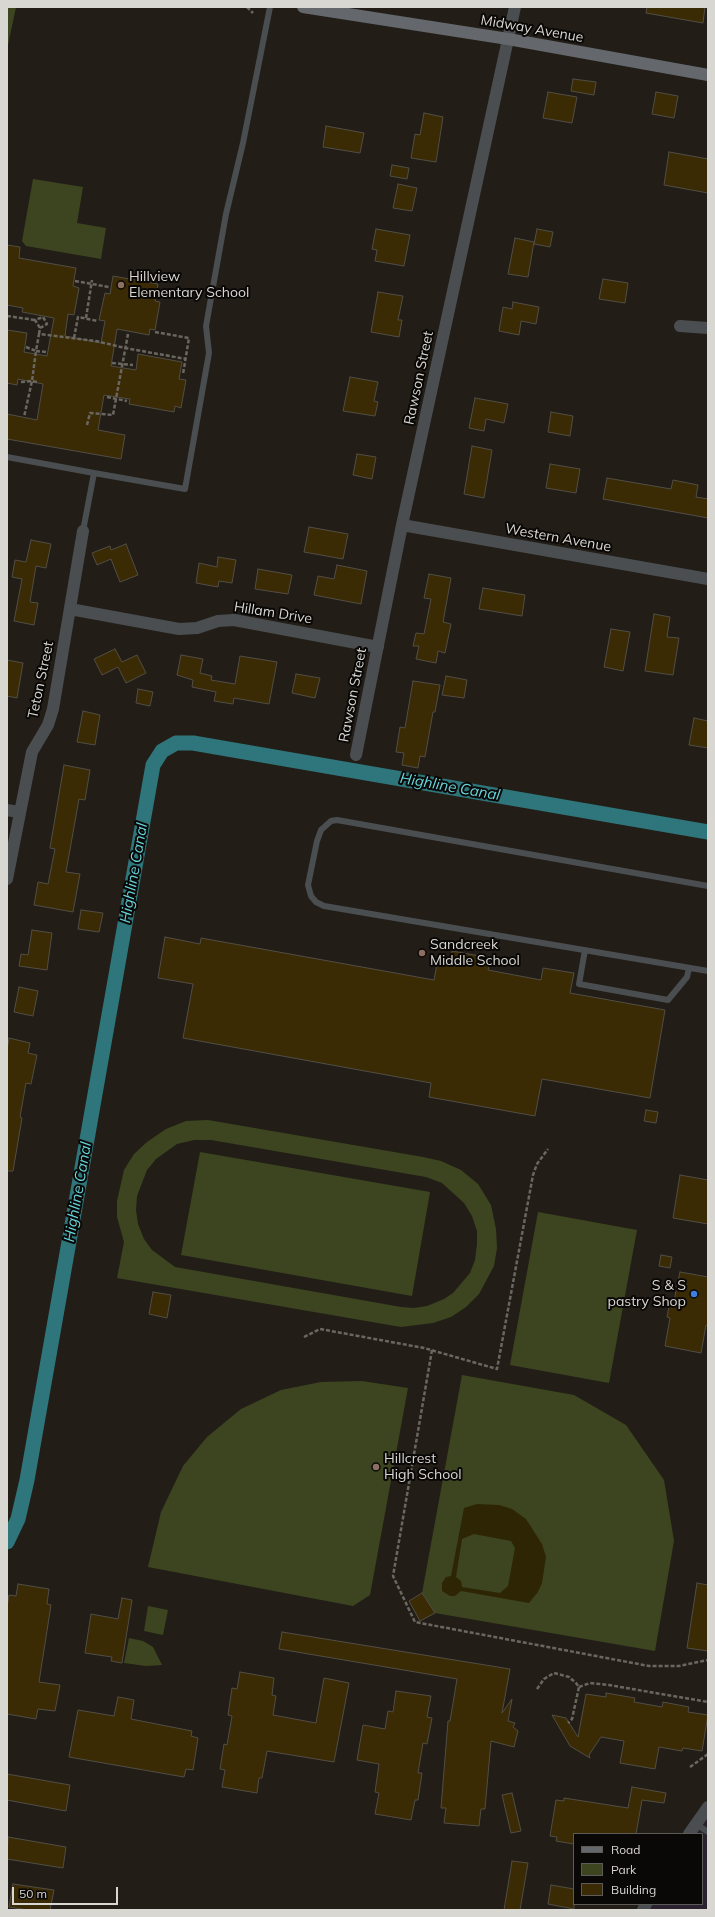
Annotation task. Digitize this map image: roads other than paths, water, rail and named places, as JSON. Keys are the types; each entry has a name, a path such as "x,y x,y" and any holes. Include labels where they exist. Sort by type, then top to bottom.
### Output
{"street":[{"name":"Midway Avenue","path":"303,7 508,39 708,75"},
{"name":"Rawson Street","path":"356,755 402,525 515,7"},
{"path":"680,326 708,328"},
{"name":"Western Avenue","path":"402,525 708,579"},
{"name":"Teton Street","path":"7,879 13,811 32,752 48,725 53,709 84,531"},
{"name":"Hillam Drive","path":"70,609 179,629 197,628 218,621 234,620 378,647"},
{"path":"692,1829 708,1807"}],"lane":[{"path":"7,457 185,489 209,353 206,326 226,214 243,143 270,7"},
{"path":"84,531 94,473"},
{"path":"708,886 337,820 331,821 322,830 317,841 308,886 311,896 316,902 324,906 708,971"},
{"path":"585,950 579,984 668,1000 687,977 689,968"},
{"path":"692,1829 708,1832"}],"waterway":[{"name":"Highline Canal","path":"7,1542 18,1519 27,1480 153,765 162,751 176,743 193,743 708,832"}],"place":[{"name":"Hillview Elementary School","path":"121,285"},
{"name":"Sandcreek Middle School","path":"422,953"},
{"name":"S & S pastry Shop","path":"694,1294"},
{"name":"Hillcrest High School","path":"376,1467"}]}
